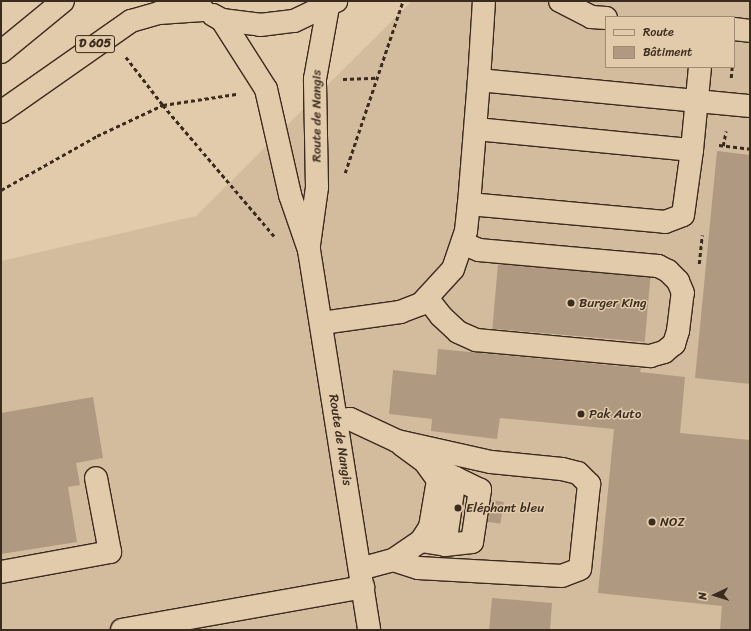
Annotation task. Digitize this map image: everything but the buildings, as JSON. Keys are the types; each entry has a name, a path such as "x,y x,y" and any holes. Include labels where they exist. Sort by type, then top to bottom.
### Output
{"main road":[{"path":"1,52 63,1"},
{"path":"184,1 213,15 260,26 294,21 332,4"},
{"path":"322,324 400,312 421,304 453,269 462,243 469,204 476,129 484,1"},
{"path":"560,1 591,17 605,18"},
{"name":"Route de Nangis","path":"309,250 317,187 315,79 332,4"},
{"name":"D 605","path":"1,112 131,20 159,14 213,15"},
{"name":"Route de Nangis","path":"213,15 266,89 290,195 309,250 322,324 369,630"},
{"path":"735,29 750,31"},
{"path":"469,204 665,222 683,215 692,150 700,68"},
{"path":"479,80 750,106"},
{"path":"476,129 692,150"},
{"path":"427,298 441,316 458,332 476,340 650,356 664,352 674,344 683,293 678,281 668,271 658,266 479,250 462,243"},
{"path":"337,421 350,419 397,441 424,461 480,490 472,542 445,545 420,541"},
{"path":"392,560 418,568 562,576 580,569 589,484 578,473 562,469 491,462 397,441"},
{"path":"122,630 361,578 392,560 420,541 430,527 438,480 424,461"},
{"path":"1,572 110,552 96,478"}],"path":[{"path":"343,180 403,1"},
{"path":"1,190 97,136 163,105 266,89"},
{"path":"163,105 277,240"},
{"path":"717,145 750,148"},
{"path":"699,269 702,230"}],"shaded area":[{"path":"412,1 750,1 750,630 1,630 1,261 196,216"}],"place":[{"name":"Burger King","path":"571,303"},
{"name":"Pak Auto","path":"581,414"},
{"name":"Eléphant bleu","path":"458,508"},
{"name":"NOZ","path":"652,522"}]}
